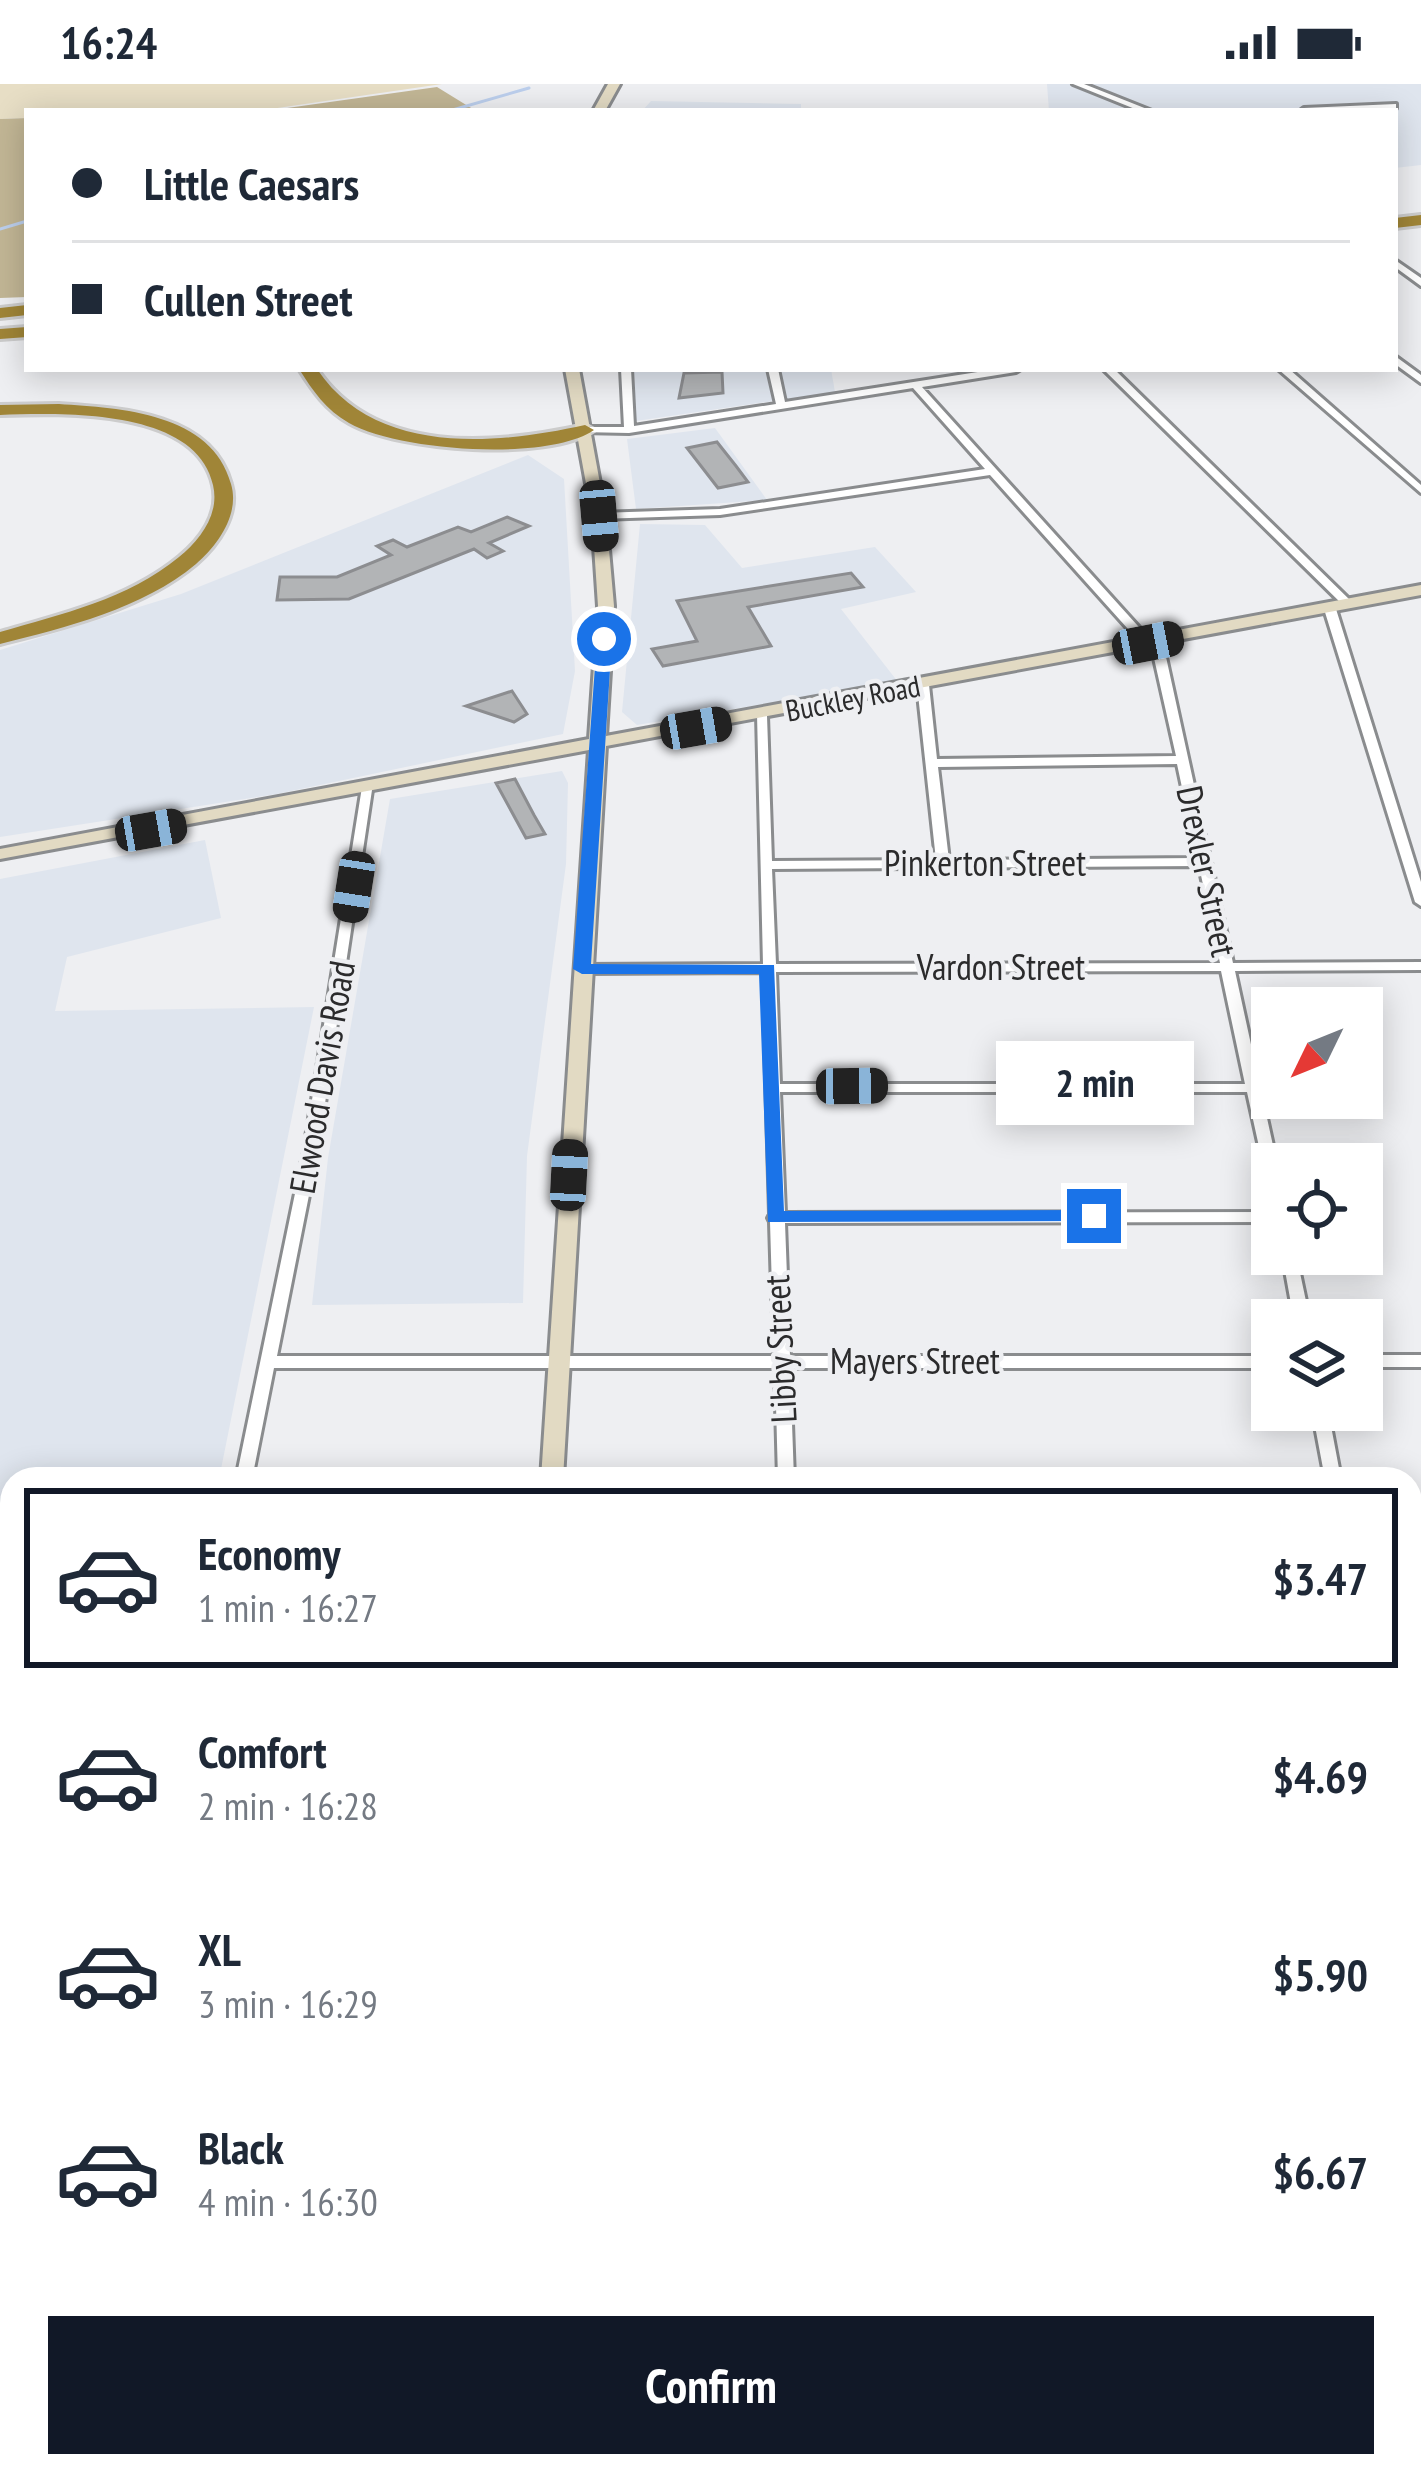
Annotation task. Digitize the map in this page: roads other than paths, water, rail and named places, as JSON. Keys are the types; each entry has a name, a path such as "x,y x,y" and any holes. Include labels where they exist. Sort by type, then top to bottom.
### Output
{"highway":[{"path":"310,372 328,404 389,434 447,442 561,437 585,430"},
{"path":"332,372 333,387 345,403 384,423 429,431 560,425 585,430"},
{"path":"0,414 86,410 169,429 209,456 220,470 224,500 212,534 199,550 156,582 108,604 0,638"},
{"path":"0,414 106,419 161,435 196,459 209,483 210,498 198,532 164,565 121,588 0,628"}],"street":[{"path":"1077,84 1140,108"},
{"path":"1357,108 1393,106"},
{"path":"1398,361 1421,380"},
{"path":"553,1467 606,606 599,516 573,372"},
{"path":"626,372 629,430"},
{"path":"774,372 781,406"},
{"path":"898,372 1148,643"},
{"path":"585,430 629,430 997,372"},
{"path":"1111,372 1349,605"},
{"path":"1286,372 1421,490"},
{"path":"599,516 758,508 993,470"},
{"name":"Buckley Road","path":"0,854 366,790 1421,590"},
{"path":"1330,608 1421,902"},
{"name":"Drexler Street","path":"1148,643 1160,657 1251,1074"},
{"path":"923,685 943,864"},
{"name":"Libby Street","path":"761,716 785,1467"},
{"path":"931,763 1184,760"},
{"name":"Elwood Davis Road","path":"246,1467 320,1098 366,790"},
{"name":"Pinkerton Street","path":"765,865 1205,862"},
{"name":"Vardon Street","path":"582,969 1421,966"},
{"path":"772,1088 1251,1088"},
{"path":"775,1218 1251,1217"},
{"path":"1383,1361 1421,1361"},
{"path":"268,1362 559,1365"},
{"name":"Mayers Street","path":"559,1365 1251,1362"},
{"path":"1324,1431 1331,1467"}],"waterway":[{"path":"459,108 529,88"},
{"path":"0,229 24,222"}]}
